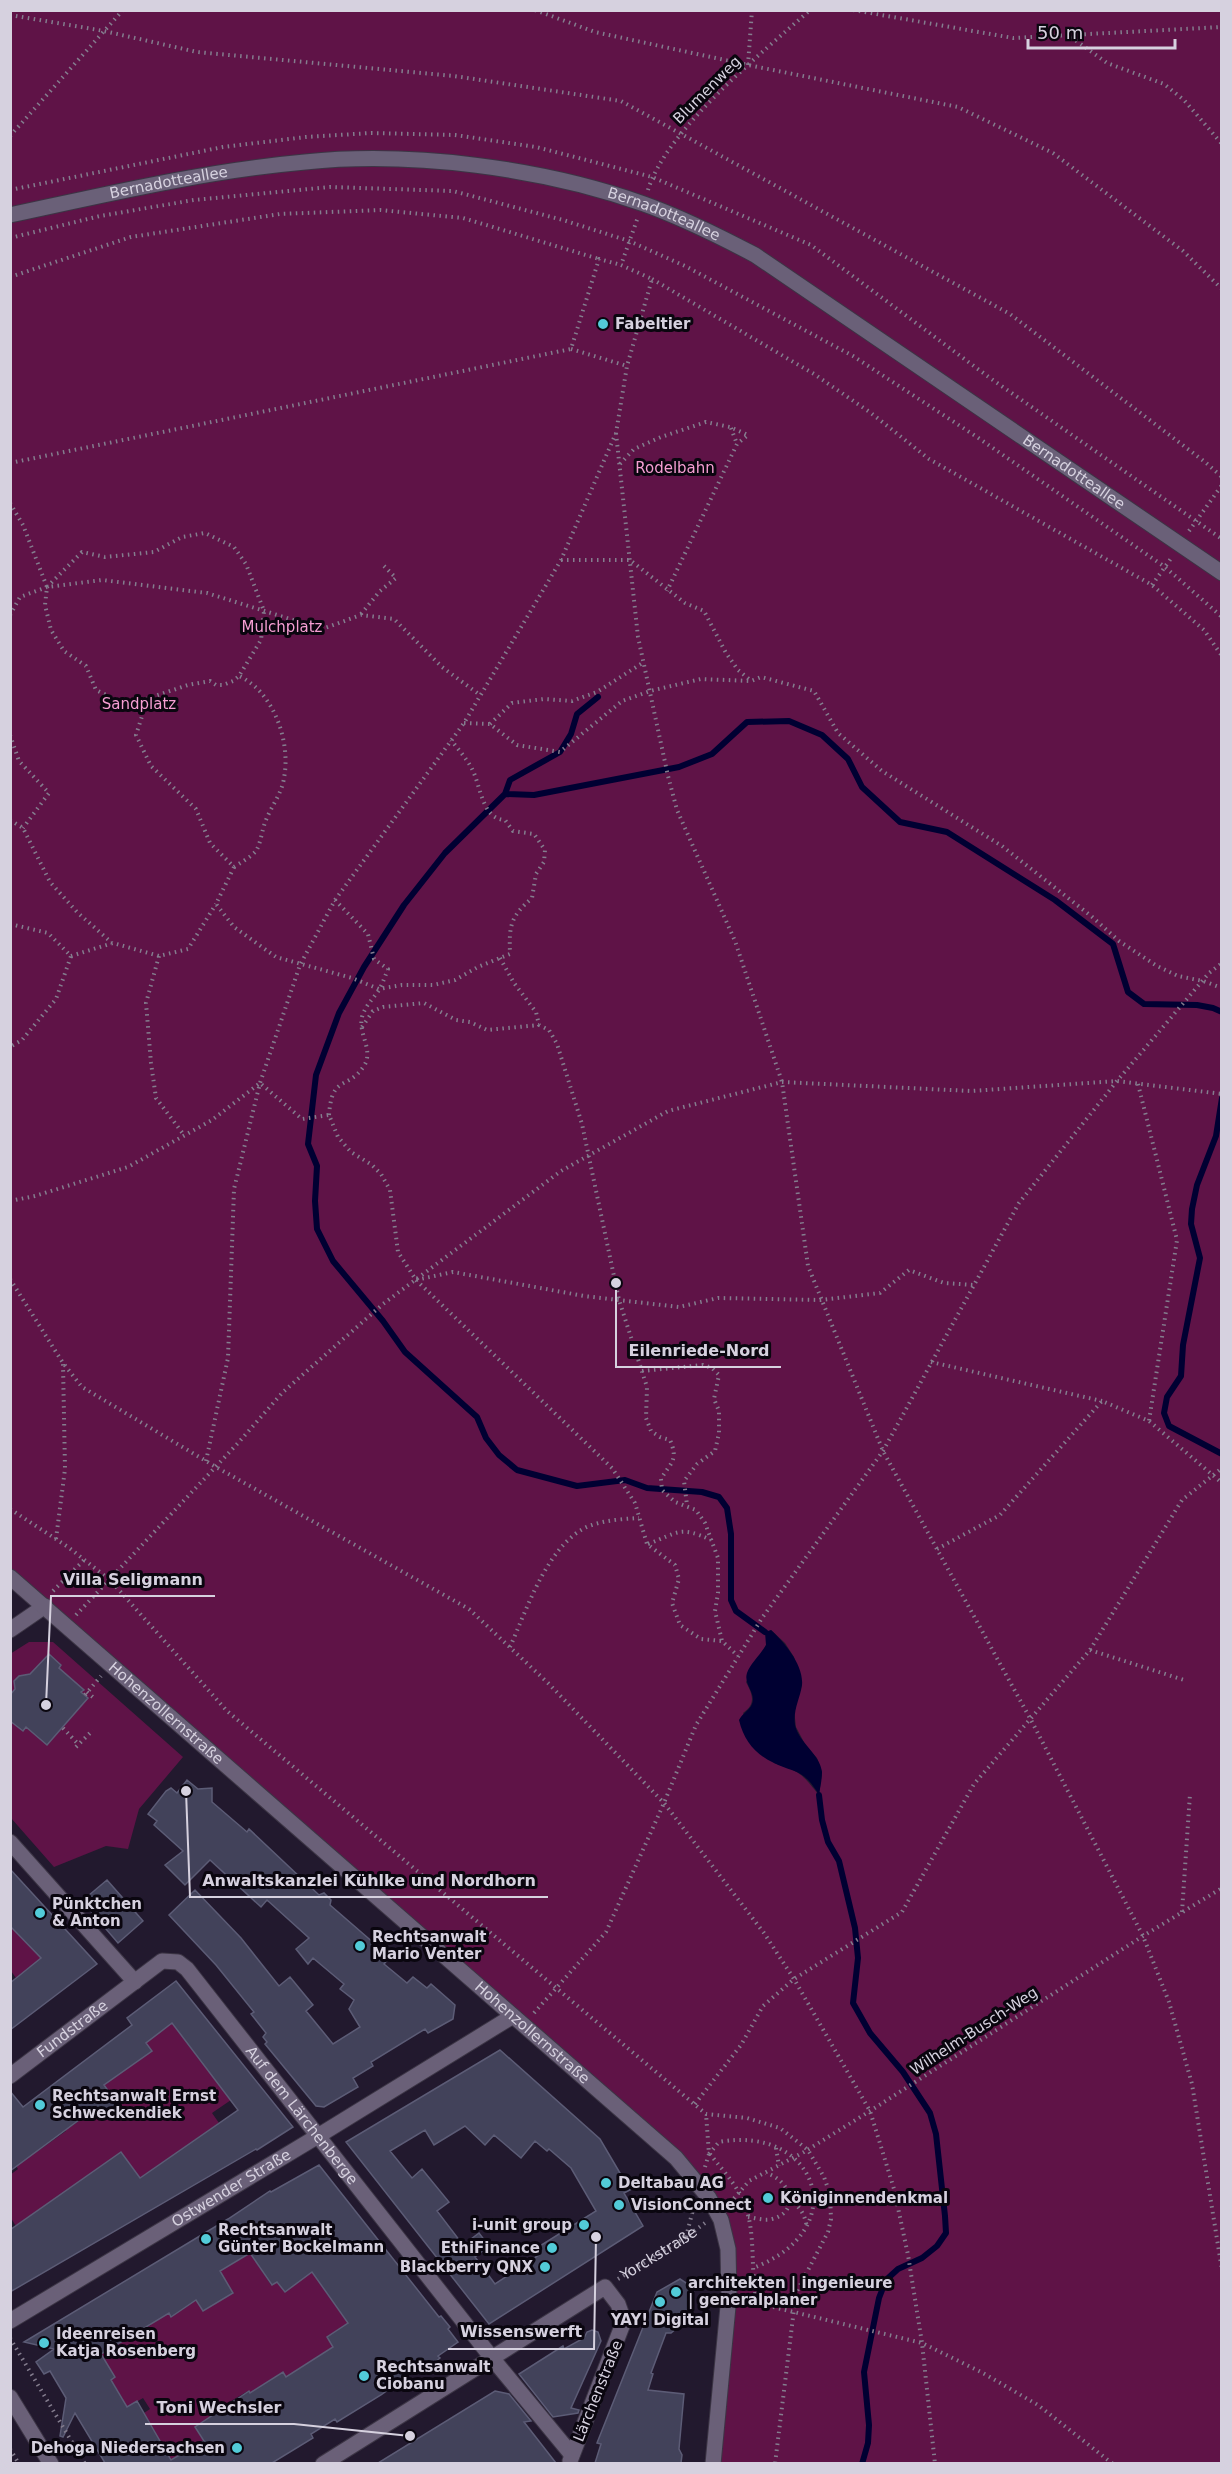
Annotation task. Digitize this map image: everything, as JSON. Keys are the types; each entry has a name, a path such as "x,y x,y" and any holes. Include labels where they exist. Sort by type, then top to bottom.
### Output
{"street":[{"name":"Bernadotteallee","path":"10,215 223,171 307,161 368,159 457,163 553,178 644,204 716,234 755,255 1221,573"},
{"name":"Hohenzollernstraße","path":"10,1577 676,2158 700,2186 717,2213 728,2249 729,2296 712,2463"},
{"path":"10,1630 44,1605"},
{"path":"10,1842 135,1982"},
{"name":"Auf dem Lärchenberge","path":"135,1982 162,1961 178,1962 187,1969 570,2459"},
{"name":"Fundstraße","path":"10,2076 135,1982"},
{"name":"Ostwender Straße","path":"10,2321 318,2136 518,2020"},
{"name":"Yorckstraße","path":"323,2463 605,2287"},
{"name":"Lärchenstraße","path":"570,2459 624,2321 618,2304 605,2287"},
{"path":"10,2397 51,2463"}],"path":[{"path":"10,136 123,10"},
{"path":"534,10 596,32 958,107 1053,153 1183,251 1221,289"},
{"path":"748,65 752,10"},
{"name":"Blumenweg","path":"621,265 652,177 680,134 748,65 810,10"},
{"path":"853,10 1013,38 1070,37 1221,27"},
{"path":"10,15 104,31 196,52 454,76 621,101 1010,314 1205,462 1221,477"},
{"path":"1070,37 1107,63 1164,84 1184,100 1221,144"},
{"path":"10,190 223,147 306,137 371,133 455,135 536,147 652,177 811,245 990,378 1221,540"},
{"path":"10,238 100,216 194,200 330,187 453,191 563,220 629,241 685,266 853,356 977,437 1165,567 1221,617"},
{"path":"10,277 130,237 280,214 380,210 463,218 621,265 652,279 814,374 871,413 930,459 1152,585 1204,630 1221,656"},
{"path":"571,349 599,259"},
{"path":"206,1461 228,1359 234,1189 260,1083 300,965 335,900 464,723 561,560 616,433 627,366 652,279"},
{"path":"10,463 571,349 627,366"},
{"path":"620,464 634,449 661,436 706,422 730,427 748,435 737,444 667,591"},
{"path":"730,427 737,444"},
{"path":"616,433 638,637 668,776 676,810 735,941 782,1082 808,1266 882,1451 1031,1720 1143,1936 1169,2002 1192,2084 1221,2270"},
{"path":"10,503 23,525 47,587 45,605 51,630 64,651 86,666 96,690 143,714 136,735 151,766 196,809 210,843 234,867"},
{"path":"47,587 82,552 105,557 154,552 182,537 205,533 234,547 246,564 264,611 261,640 239,676 223,686 216,686 210,681 188,685 127,706"},
{"path":"561,560 630,560 667,591 685,603 704,611 726,653 738,670 751,681"},
{"path":"361,615 380,591 396,578 384,566"},
{"path":"10,615 20,597 47,587 102,580 207,593 322,629 361,615 394,620 442,667 481,695"},
{"path":"490,724 512,704 544,699 572,701 597,692 644,662"},
{"path":"10,820 23,828 50,882 77,912 112,943 159,956 188,949 216,904 234,867 256,851 266,820 284,781 286,764 282,741 268,699 248,680 239,676"},
{"path":"464,723 490,724 517,745 561,752 622,701 650,691 701,679 751,681 761,677 814,691 838,733 882,771 1002,846 1119,941 1157,966 1178,976 1203,981 1221,988"},
{"path":"10,735 19,761 49,793 23,828"},
{"path":"216,904 234,927 276,957 352,978 380,989 402,985 434,985 455,980 478,967 510,954 509,932 517,911 532,898 536,874 544,862 545,850 534,834 513,831 505,820 498,820 488,811 472,768 451,740"},
{"path":"335,900 368,934 374,959 388,969 380,989 362,1018 367,1060 352,1079 338,1085 330,1099 329,1115 338,1137 351,1152 372,1165 381,1174 390,1190 398,1252 416,1280 612,1468 634,1503 647,1544 675,1565 679,1579 672,1603 680,1625 701,1640 722,1641"},
{"path":"10,924 48,933 71,956"},
{"path":"71,956 112,943"},
{"path":"10,1047 22,1040 56,999 71,956"},
{"path":"159,956 146,1003 151,1063 156,1098 184,1135"},
{"path":"500,958 514,983 536,1012 539,1025"},
{"path":"518,2020 557,1988 606,1932 696,1725 762,1618 882,1451 1019,1203 1117,1081 1221,963"},
{"path":"362,1028 373,1011 383,1006 424,1003 456,1020 470,1022 487,1030 539,1025 549,1030 557,1044 579,1113 619,1300 647,1388 646,1418 651,1431 670,1440 674,1449 673,1464 661,1479 662,1490 675,1502 696,1510 711,1540 718,1558 718,1593 715,1611 717,1626 722,1641 738,1656"},
{"path":"67,1625 216,1467 283,1392 383,1304 561,1171 668,1111 782,1082 971,1091 1117,1081 1221,1094"},
{"path":"10,1201 35,1196 128,1167 212,1120 260,1083"},
{"path":"260,1083 302,1119 329,1115"},
{"path":"1137,1083 1177,1240 1149,1421"},
{"path":"416,1280 453,1272 619,1300 679,1307 718,1298 822,1300 880,1293 909,1270 944,1283 974,1285"},
{"path":"10,1279 63,1363 82,1387 216,1467 469,1609 548,1683 664,1803 764,1933 794,1979 870,2111 894,2189 908,2255 922,2343 935,2463"},
{"path":"931,1362 1102,1401 1149,1421 1221,1483"},
{"path":"56,1539 65,1469 63,1363"},
{"path":"642,1371 703,1365 712,1368 718,1375 714,1399 719,1412 719,1432 715,1451 697,1464 684,1481 687,1505"},
{"path":"937,1549 1000,1515 1102,1401"},
{"path":"695,2104 741,2045 763,2006 794,1979 902,1912 974,1784 1090,1650 1182,1500 1220,1469"},
{"path":"10,1509 56,1539 110,1580 227,1712 706,2114 766,2122 780,2128 808,2150 824,2177 830,2194 831,2219 825,2241 796,2293 775,2463"},
{"path":"510,1647 545,1570 565,1544 588,1527 614,1520 639,1518"},
{"path":"647,1544 680,1530 694,1532 711,1540"},
{"path":"44,1605 84,1560"},
{"path":"1090,1650 1184,1680"},
{"path":"94,1698 86,1693 97,1681"},
{"path":"63,1728 78,1746 93,1730"},
{"path":"1182,1912 1190,1794"},
{"name":"Wilhelm-Busch-Weg","path":"738,2192 749,2181 808,2150 1221,1888"},
{"path":"706,2114 709,2154 738,2192 748,2217 753,2285 757,2303"},
{"path":"709,2154 719,2142 731,2140 745,2140 776,2147 794,2158 807,2177 814,2200 813,2214 807,2228 782,2254 753,2268"},
{"path":"776,2147 779,2166"},
{"path":"748,2217 770,2219 777,2217 788,2206 789,2199 784,2182 765,2173"},
{"path":"789,2199 799,2206 805,2215 807,2228"},
{"name":"Yorckstraße","path":"605,2287 686,2237 717,2213"},
{"path":"729,2296 922,2343 981,2372 1038,2406 1113,2463"},
{"path":"10,2338 85,2463"},
{"path":"10,2449 19,2463"}],"green space":[{"path":"11,11 1221,11 1221,2463 713,2463 728,2249 695,2179 11,1577","holes":["771,1630 785,1643 794,1657 802,1685 794,1710 796,1727 806,1746 817,1758 822,1772 819,1795 800,1774 774,1763 743,1713 752,1703 746,1682 766,1645"]},
{"path":"29,1642 53,1642 183,1757 139,1809 128,1849 106,1846 54,1867 11,1818 10,1654"},
{"path":"10,1926 52,1962 16,1978 11,1971"},
{"path":"172,2023 231,2100 212,2113 219,2123 140,2178 121,2153 17,2228 11,2218 10,2175 18,2169 16,2166 29,2139 38,2151 66,2131 59,2120 62,2118 69,2128 87,2115 80,2105 91,2097 107,2119 121,2109 104,2085 146,2043"},
{"path":"274,2221 350,2322 327,2337 337,2353 299,2396 283,2372 263,2414 248,2391 226,2404 242,2430 217,2413 195,2427 208,2448 187,2451 177,2456 178,2464 166,2463 141,2442 156,2433 144,2413 150,2409 143,2398 118,2413 110,2407 123,2399 97,2356 120,2343 122,2331 130,2342 140,2336 138,2332 151,2325 148,2319 168,2312 171,2317 193,2302 186,2290 192,2294 203,2311 233,2293 212,2257 227,2267 250,2253 271,2285 277,2282 285,2292"}],"shaded area":[{"path":"771,1630 787,1647 800,1670 802,1685 795,1725 818,1760 822,1772 819,1795 804,1777 778,1765 756,1751 741,1728 739,1720 753,1702 747,1682 747,1673 766,1645 765,1632"}],"building":[{"path":"49,1654 61,1665 59,1668 84,1690 81,1692 88,1698 47,1745 26,1727 23,1731 10,1721 10,1695 15,1689 14,1681 19,1676 30,1674"},
{"path":"187,1780 198,1789 212,1788 212,1802 247,1832 249,1829 319,1895 324,1893 331,1900 330,1905 390,1957 384,1964 407,1983 413,1977 427,1988 431,1984 455,2005 453,2019 428,2033 425,2029 371,2062 373,2066 353,2078 358,2087 324,2107 316,2106 265,2044 267,2042 263,2037 266,2033 251,2014 254,2012 216,1965 169,1915 195,1890 241,1938 279,1986 290,1977 313,2005 306,2011 333,2044 360,2027 349,2009 354,2000 340,1989 344,1984 313,1958 308,1964 296,1949 309,1938 267,1900 261,1907 210,1860 185,1885 165,1865 183,1851 154,1825 157,1821 148,1814 166,1791 171,1788 177,1793"},
{"path":"10,1869 97,1964 10,2030 10,1983 41,1958 10,1926"},
{"path":"107,1880 143,1921 118,1943 82,1901"},
{"path":"176,1981 293,2127 10,2292 10,2230 121,2152 140,2178 238,2110 172,2023 146,2043 152,2051 104,2085 121,2109 108,2119 98,2106 10,2171 10,2091 23,2107 132,2025 127,2018"},
{"path":"500,2050 600,2139 630,2190 624,2193 643,2226 489,2324 346,2142","holes":["465,2126 485,2145 494,2135 521,2158 535,2141 547,2151 549,2149 571,2168 596,2211 535,2249 539,2255 495,2284 475,2257 489,2246 479,2233 463,2245 437,2211 449,2202 422,2169 412,2178 390,2151 425,2130 434,2145"]},
{"path":"319,2165 439,2317 441,2316 450,2327 448,2329 458,2342 438,2356 440,2358 434,2363 420,2371 417,2367 390,2384 392,2387 381,2395 337,2422 335,2419 311,2434 313,2438 272,2463 105,2463 75,2413 63,2437 60,2436 66,2398 50,2371 44,2374 36,2362 54,2349 24,2342","holes":["250,2253 272,2285 277,2282 285,2292 312,2272 348,2323 327,2337 333,2347 286,2377 283,2372 250,2393 249,2391 195,2427 204,2441 171,2460 137,2401 127,2407 111,2380 115,2377 101,2354 169,2313 171,2317 196,2300 203,2311 233,2293 220,2271"]},
{"path":"680,2279 694,2288 689,2318 671,2333 666,2333 651,2373 653,2374 648,2390 684,2394 679,2449 682,2455 681,2463 595,2463 601,2444 597,2443 657,2292"},
{"path":"592,2330 598,2332 601,2341 571,2408 579,2410 578,2413 553,2417 519,2374 563,2346 564,2349 584,2338 587,2332"},
{"path":"495,2391 509,2394 531,2421 524,2422 556,2463 378,2463"}],"waterway":[{"path":"505,794 510,780 560,752 571,734 577,714 598,697"},
{"path":"765,1632 736,1611 731,1600 731,1534 727,1508 719,1497 702,1492 647,1488 625,1480 577,1486 517,1470 499,1455 486,1438 477,1417 405,1352 383,1321 333,1261 317,1229 315,1201 317,1166 308,1144 316,1075 339,1013 364,967 404,905 445,853 505,794 534,795 679,767 712,754 747,722 789,721 822,735 848,759 862,787 900,822 947,832 1055,900 1113,944 1128,992 1144,1004 1197,1005 1222,1012"},
{"path":"1222,1098 1216,1136 1197,1185 1192,1209 1191,1224 1200,1258 1183,1345 1181,1376 1167,1397 1164,1413 1169,1426 1222,1454"},
{"path":"819,1795 822,1820 828,1842 839,1861 855,1928 858,1958 853,2003 870,2033 903,2072 930,2113 936,2134 945,2216 946,2233 937,2246 922,2258 898,2269 886,2280 879,2298 864,2372 869,2425 868,2443 862,2464"}],"place":[{"name":"Fabeltier","path":"603,324"},
{"name":"Eilenriede-Nord","path":"616,1283"},
{"name":"Villa Seligmann","path":"46,1705"},
{"name":"Anwaltskanzlei Kühlke und Nordhorn","path":"186,1791"},
{"name":"Pünktchen & Anton","path":"40,1913"},
{"name":"Rechtsanwalt Mario Venter","path":"360,1946"},
{"name":"Rechtsanwalt Ernst Schweckendiek","path":"40,2105"},
{"name":"Deltabau AG","path":"606,2183"},
{"name":"Königinnendenkmal","path":"768,2198"},
{"name":"VisionConnect","path":"619,2205"},
{"name":"i-unit group","path":"584,2225"},
{"name":"Wissenswerft","path":"596,2237"},
{"name":"Rechtsanwalt Günter Bockelmann","path":"206,2239"},
{"name":"EthiFinance","path":"552,2248"},
{"name":"Blackberry QNX","path":"545,2267"},
{"name":"architekten | ingenieure | generalplaner","path":"676,2292"},
{"name":"YAY! Digital","path":"660,2302"},
{"name":"Ideenreisen Katja Rosenberg","path":"44,2343"},
{"name":"Rechtsanwalt Ciobanu","path":"364,2376"},
{"name":"Toni Wechsler","path":"410,2436"},
{"name":"Dehoga Niedersachsen","path":"237,2448"}],"park label":[{"name":"Rodelbahn","path":"675,468"},
{"name":"Mulchplatz","path":"282,627"},
{"name":"Sandplatz","path":"139,704"}]}
